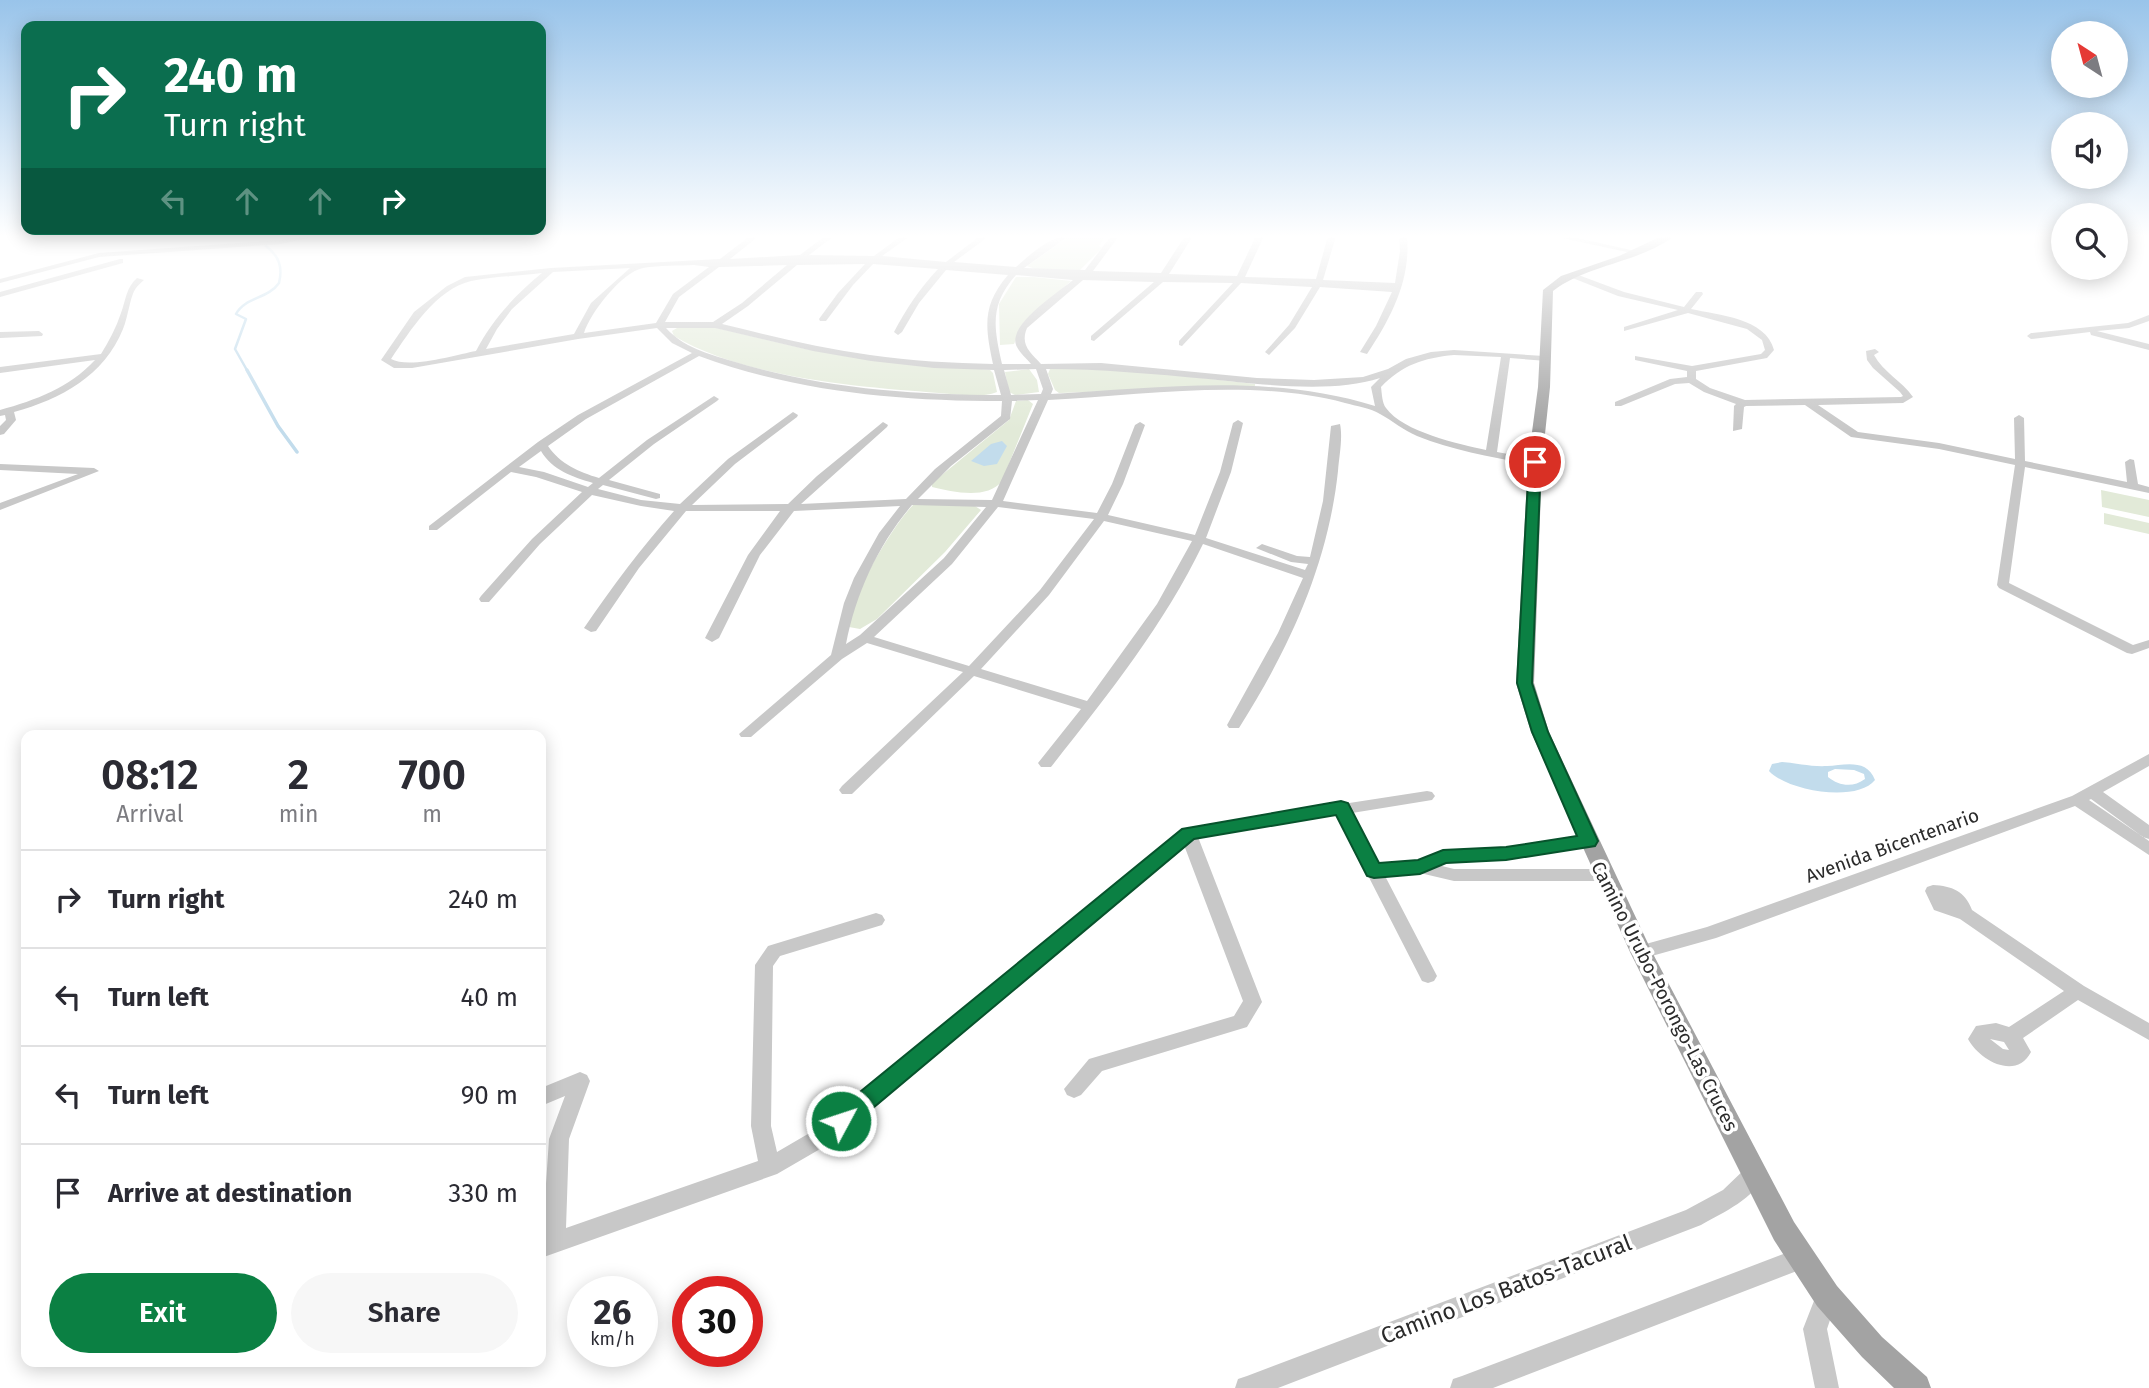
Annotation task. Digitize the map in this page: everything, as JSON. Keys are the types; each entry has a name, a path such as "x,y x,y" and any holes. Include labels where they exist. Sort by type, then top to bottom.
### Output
{"main road":[{"name":"Camino Urubo-Porongo-Las Cruces","path":"1547,301 1544,387 1535,462 1525,683 1540,732 1641,952 1784,1231 1827,1296 1872,1347 1916,1388"}],"street":[{"path":"0,432 11,420 5,412 87,376 115,340 126,316 129,301"},
{"path":"434,301 416,314 386,360 392,365 405,366 659,325 715,325 871,358 998,368 1130,367 1272,386 1350,382 1372,378 1436,354 1472,352 1544,359"},
{"path":"479,354 489,330 515,301"},
{"path":"578,336 582,321 596,301"},
{"path":"659,325 673,301"},
{"path":"715,325 752,301"},
{"path":"823,319 836,301"},
{"path":"898,332 915,301"},
{"path":"837,656 843,617 864,568 913,497 939,471 1006,417 1008,398 998,368 1004,348 991,310 994,301"},
{"path":"746,734 837,656 865,638 948,561 999,499 1048,389 1038,366 1023,350 1019,336 1023,327 1054,301"},
{"path":"1094,338 1136,301"},
{"path":"1182,343 1220,301"},
{"path":"1269,352 1300,318 1309,301"},
{"path":"1364,352 1378,331 1391,301"},
{"path":"1618,404 1692,374 1764,356 1770,350 1766,338 1747,326 1647,301"},
{"path":"1627,329 1685,311 1693,301"},
{"path":"2031,336 2129,325 2149,318"},
{"path":"659,325 667,336 699,353 762,373 842,388 914,395 1008,398 1254,385"},
{"path":"2082,331 2149,347"},
{"path":"0,335 39,334"},
{"path":"1004,348 1023,350"},
{"path":"1638,358 1692,374 1707,390 1744,403 1903,400 1908,397 1876,366 1869,356 1869,353 1875,352"},
{"path":"433,528 542,444 614,398 699,353"},
{"path":"1491,454 1506,355"},
{"path":"0,370 103,356"},
{"path":"1385,412 1378,402 1376,387 1387,372"},
{"path":"1272,386 1329,396 1385,412 1438,440 1535,462"},
{"path":"485,599 519,558 594,486 649,442 714,399"},
{"path":"1737,429 1739,406 1744,403"},
{"path":"1809,403 1855,435 1939,446 2149,490"},
{"path":"591,628 622,580 684,504 751,444 793,415"},
{"path":"2019,418 2020,464 2003,585 2132,650 2149,644"},
{"path":"1046,763 1160,614 1203,535 1230,465 1238,423"},
{"path":"712,638 754,555 781,517 852,449 883,425"},
{"path":"847,790 971,672 1055,579 1103,512 1140,425"},
{"path":"1234,725 1267,667 1310,576 1332,480 1336,426"},
{"path":"542,444 551,459 561,468 594,486 633,502 684,504 802,497 999,499 1103,512 1295,559 1314,561"},
{"path":"2130,462 2133,487"},
{"path":"0,467 94,471 0,507"},
{"path":"509,469 548,474 594,486"},
{"path":"684,504 735,510 913,497"},
{"path":"1203,535 1310,576"},
{"path":"865,638 1090,708"},
{"name":"Avenida Bicentenario","path":"1641,952 1710,933 2077,800 2149,759"},
{"path":"2092,792 2149,833"},
{"path":"546,1095 580,1081 559,1139 547,1245 770,1167 820,1138 1188,834 1341,807 1427,796"},
{"path":"2077,800 2149,849"},
{"path":"1341,807 1428,976"},
{"path":"1074,1089 1096,1065 1240,1022 1254,1002 1188,834"},
{"path":"1420,867 1443,856 1534,849 1588,841"},
{"path":"1534,849 1546,875"},
{"path":"1374,871 1420,867 1454,874 1605,875"},
{"path":"1965,913 2078,991 2149,1032"},
{"path":"770,1167 761,1126 764,965 774,951 876,920"},
{"path":"2011,1035 2078,991"},
{"name":"Camino Los Batos-Tacural","path":"1247,1388 1693,1218 1731,1197 1755,1174"},
{"path":"1462,1388 1802,1258"},
{"path":"1827,1296 1815,1329 1827,1388"}],"green space":[{"path":"1001,301 1048,301 1024,322 1014,344 1000,345"},
{"path":"708,326 810,350 990,370 997,392 961,395 802,378 734,362 674,336 672,331 677,328"},
{"path":"1029,369 1037,380 1039,392 1015,395 1009,392 1005,372"},
{"path":"1050,369 1123,369 1255,386 1059,393 1048,374"},
{"path":"1028,400 1033,404 1002,481 996,487 979,493 969,493 932,487 932,483 1009,420 1016,401"},
{"path":"2101,490 2149,500 2149,517 2102,507"},
{"path":"914,504 975,506 981,510 945,552 877,619 860,629 849,627 856,598 874,562"},
{"path":"2104,513 2149,523 2149,534 2104,524"}],"water":[{"path":"1002,441 1007,446 997,464 984,466 971,461 991,444"},
{"path":"1772,764 1854,764 1867,768 1875,780 1866,787 1853,791 1822,792 1778,778 1769,771","holes":["1835,769 1854,770 1864,774 1865,779 1846,785 1828,777 1828,772"]}],"waterway":[{"path":"248,372 235,349 246,319 236,314 251,301"},
{"path":"247,370 278,426 297,452"}],"route":[{"path":"841,1121 1188,834 1341,807 1374,871 1420,867 1443,856 1506,853 1588,841 1540,732 1525,683 1535,462"}]}
